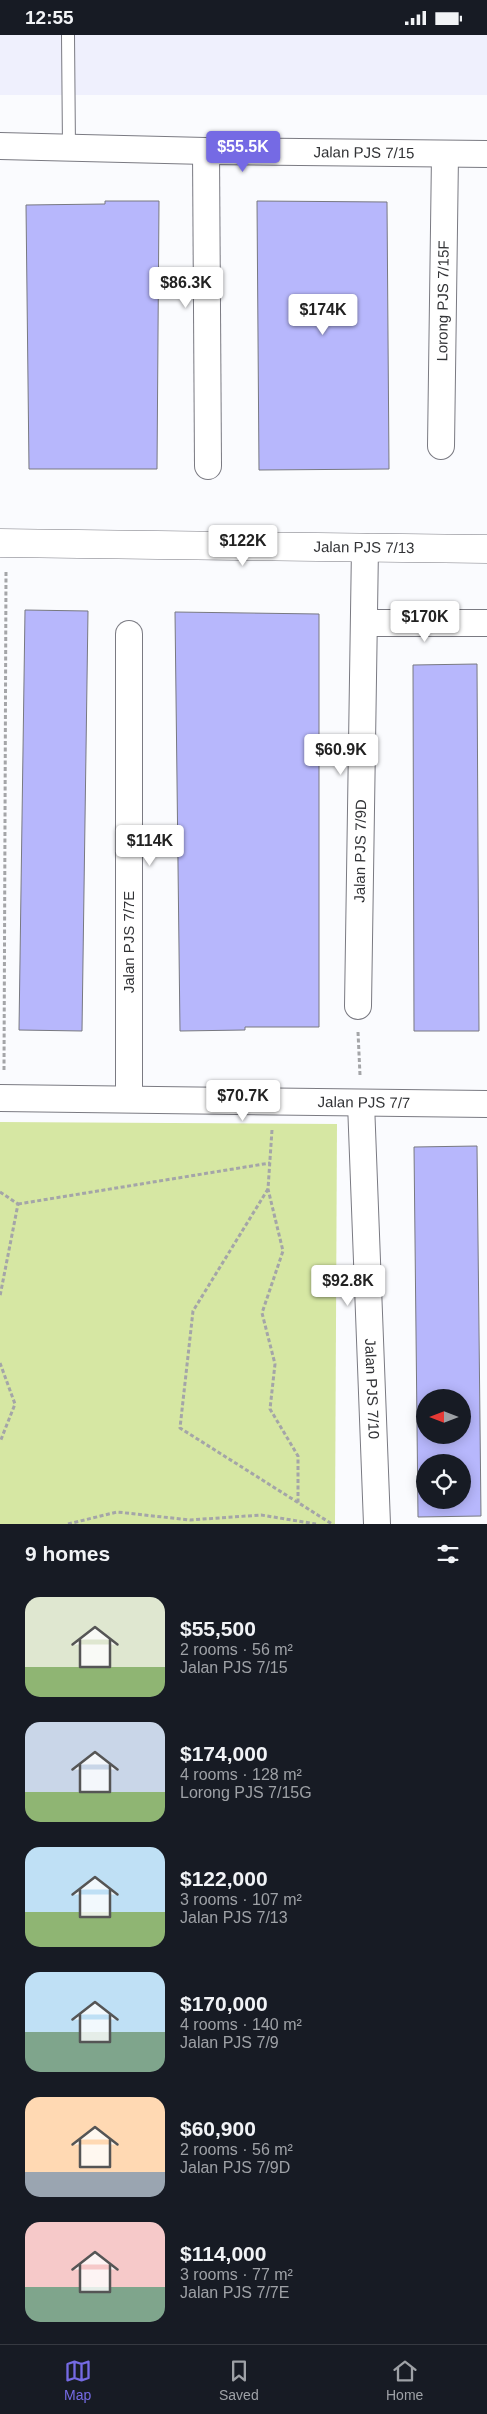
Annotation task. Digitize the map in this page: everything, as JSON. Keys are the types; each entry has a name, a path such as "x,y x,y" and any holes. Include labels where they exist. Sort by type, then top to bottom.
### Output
{"street":[{"name":"Jalan PJS 7/15","path":"0,146 445,155 487,154"},
{"path":"206,151 208,466"},
{"name":"Lorong PJS 7/15F","path":"441,446 445,155"},
{"name":"Jalan PJS 7/13","path":"3,543 487,549"},
{"name":"Jalan PJS 7/9D","path":"358,1006 365,547"},
{"path":"364,623 487,623"},
{"name":"Jalan PJS 7/7E","path":"129,634 129,1099"},
{"name":"Jalan PJS 7/7","path":"2,1098 487,1103"},
{"name":"Jalan PJS 7/10","path":"360,1103 377,1524"}],"lane":[{"path":"68,35 69,148"}],"path":[{"path":"2,1098 3,543"},
{"path":"358,1006 360,1103"},
{"path":"274,1102 268,1189 283,1251 262,1313 274,1364 270,1409 298,1456 298,1503"},
{"path":"0,1192 18,1204 270,1163"},
{"path":"268,1189 193,1311 180,1428 332,1524"},
{"path":"0,1296 18,1204"},
{"path":"0,1363 15,1404 0,1442"},
{"path":"68,1524 117,1512 190,1520 261,1515 316,1524"}],"shaded area":[{"path":"0,35 487,35 487,95 0,95"}],"green space":[{"path":"0,1122 337,1124 335,1524 0,1524"}],"building":[{"path":"105,201 159,201 157,469 29,469 26,205 105,204"},
{"path":"257,201 387,202 389,469 259,470"},
{"path":"25,610 88,611 82,1031 19,1030"},
{"path":"175,612 319,614 319,1027 245,1027 245,1030 180,1031"},
{"path":"477,664 479,1031 414,1031 413,665"},
{"path":"477,1146 481,1516 418,1517 418,1509 471,1509 471,1454 417,1454 417,1444 471,1444 471,1389 417,1389 414,1147"}]}
